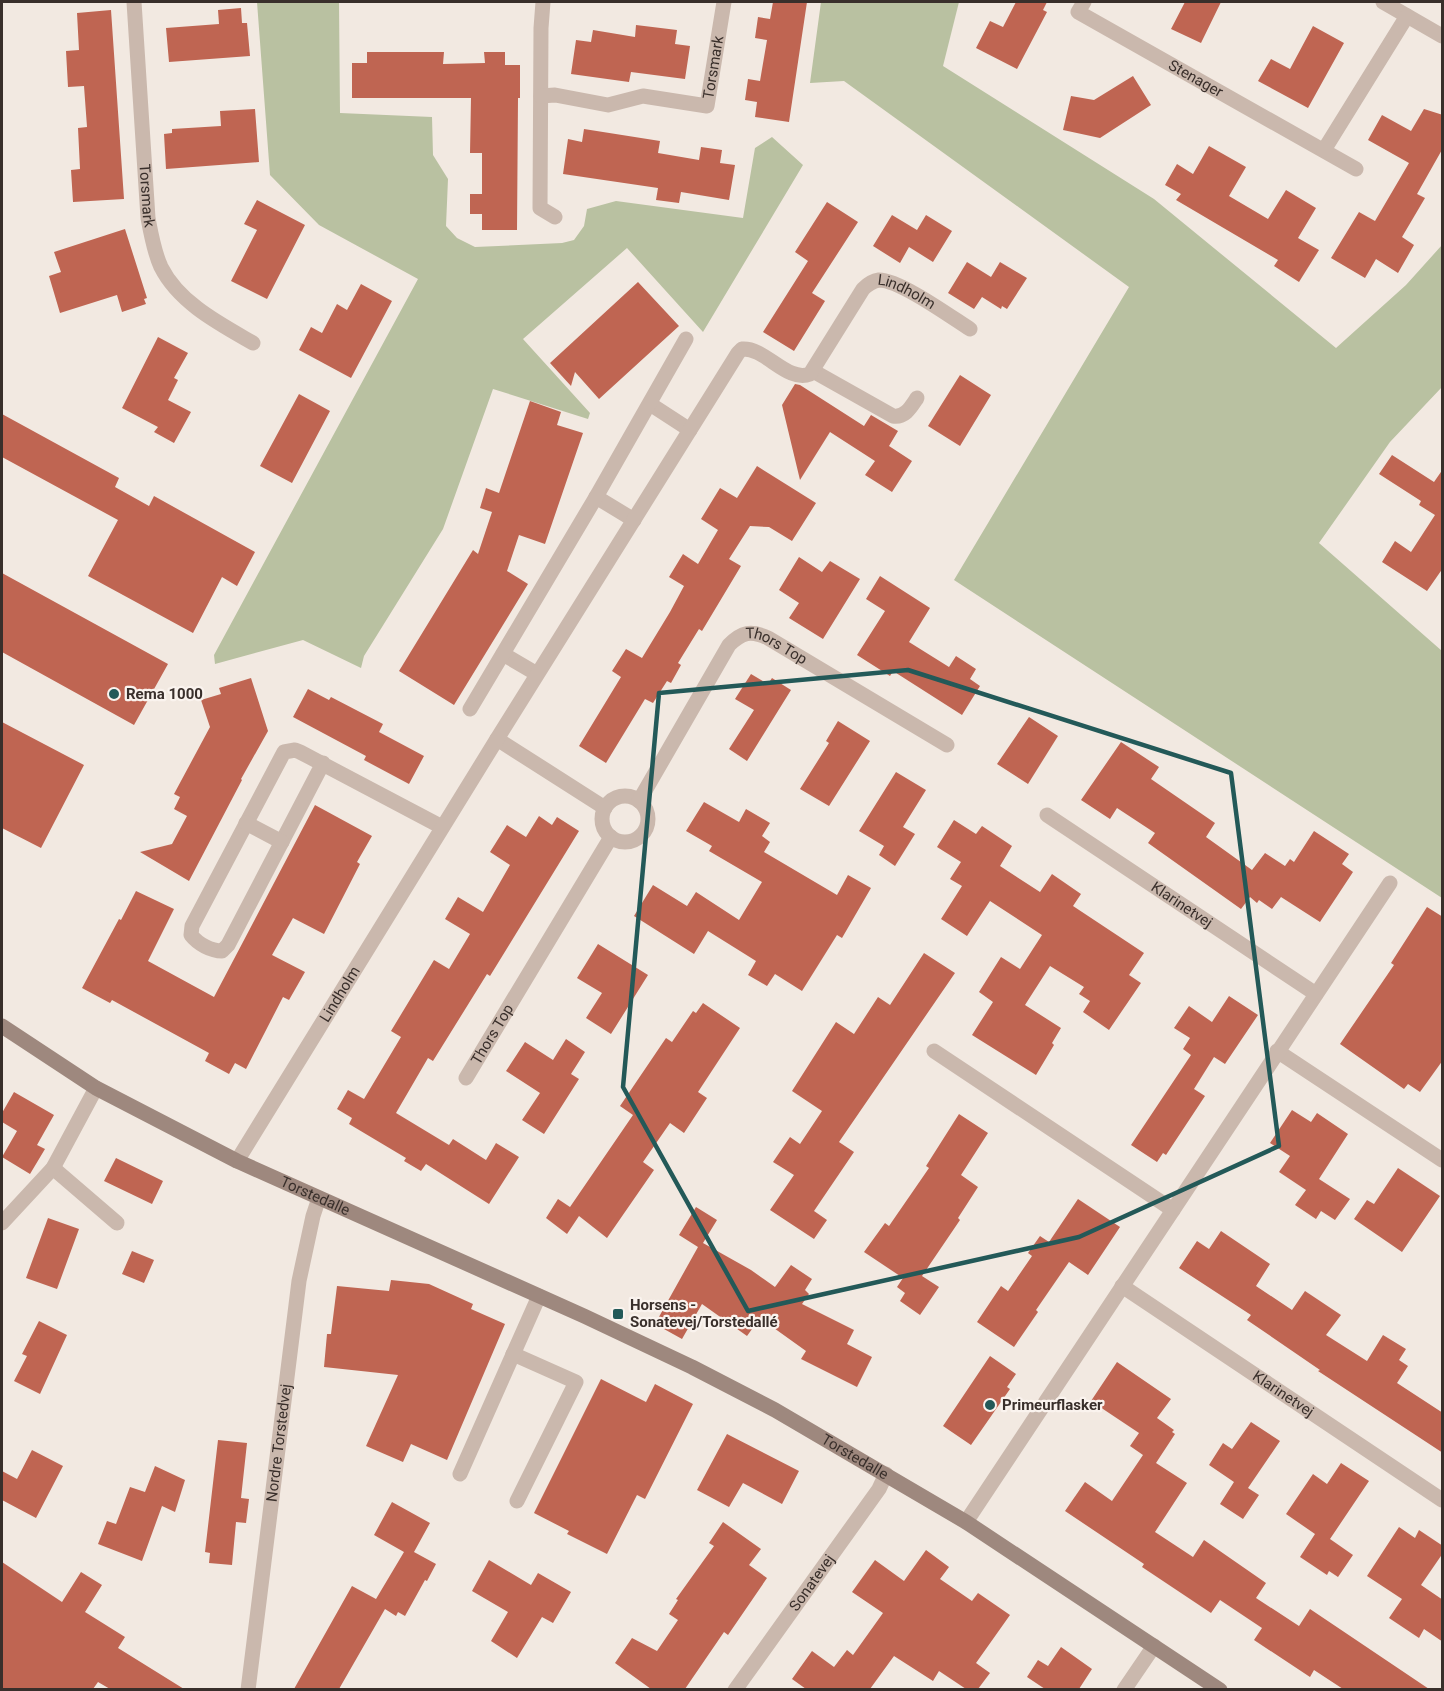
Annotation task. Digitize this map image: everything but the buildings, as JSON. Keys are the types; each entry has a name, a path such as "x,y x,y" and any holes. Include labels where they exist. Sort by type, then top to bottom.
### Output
{"street":[{"name":"Torsmark","path":"134,2 148,218 153,244 161,266 171,283 183,296 219,323 253,343"},
{"path":"543,2 540,208 555,217"},
{"name":"Torsmark","path":"541,96 555,95 608,105 643,96 707,106 724,2"},
{"name":"Stenager","path":"1084,2 1078,12 1356,169"},
{"path":"1383,2 1443,36"},
{"path":"1324,150 1407,16"},
{"name":"Lindholm","path":"237,1161 496,739 738,353 742,349 754,351 795,374 805,376 813,370 863,289 869,283 877,280 895,283 970,329"},
{"path":"470,708 596,497 686,339"},
{"name":"Lindholm","path":"813,370 893,416 899,417 917,398"},
{"path":"650,404 690,430"},
{"path":"596,497 634,520"},
{"name":"Thors Top","path":"639,801 729,645 738,636 747,632 758,633 768,638 948,745"},
{"path":"503,654 537,674"},
{"path":"496,739 605,808"},
{"path":"323,763 228,945 222,951 213,951 194,939 191,935 192,926 284,752 295,750 300,752 323,763 442,827"},
{"path":"623,796 639,801 648,818 641,835 626,842 611,837 602,824 605,808 616,798 623,796"},
{"name":"Klarinetvej","path":"1047,815 1316,994"},
{"path":"246,823 282,842"},
{"name":"Thors Top","path":"466,1078 611,837"},
{"path":"966,1522 1390,883"},
{"name":"Torstedalle","path":"2,1026 96,1088 237,1161 539,1296 692,1367 776,1410 966,1522 1220,1689"},
{"path":"934,1051 1173,1210"},
{"path":"1277,1051 1443,1160"},
{"path":"2,1223 53,1168 96,1088"},
{"path":"53,1168 117,1223"},
{"name":"Nordre Torstedvej","path":"248,1689 300,1281 313,1216 319,1198"},
{"name":"Klarinetvej","path":"1122,1286 1443,1500"},
{"path":"460,1474 539,1296"},
{"path":"513,1354 576,1382 517,1501"},
{"name":"Sonatevej","path":"735,1689 873,1498 886,1474"},
{"path":"1124,1689 1154,1646"}],"highlighted area":[{"path":"908,670 1231,773 1279,1146 1079,1237 748,1311 623,1087 659,693"}],"green space":[{"path":"257,2 339,2 340,113 432,117 433,155 448,179 446,226 457,238 475,247 562,243 574,240 584,226 587,209 616,201 743,218 755,148 772,137 803,165 703,332 627,248 523,339 590,413 588,419 493,389 443,529 364,656 361,668 303,640 215,664 214,655 418,279 319,225 270,175"},
{"path":"821,2 959,2 943,66 1154,199 1336,348 1406,285 1442,245 1442,387 1390,442 1319,543 1442,651 1442,898 954,580 1129,287 844,81 810,83"}],"place":[{"name":"Rema 1000","path":"114,694"},
{"name":"Horsens - Sonatevej/Torstedallé","path":"618,1314"},
{"name":"Primeurflasker","path":"990,1405"}]}
